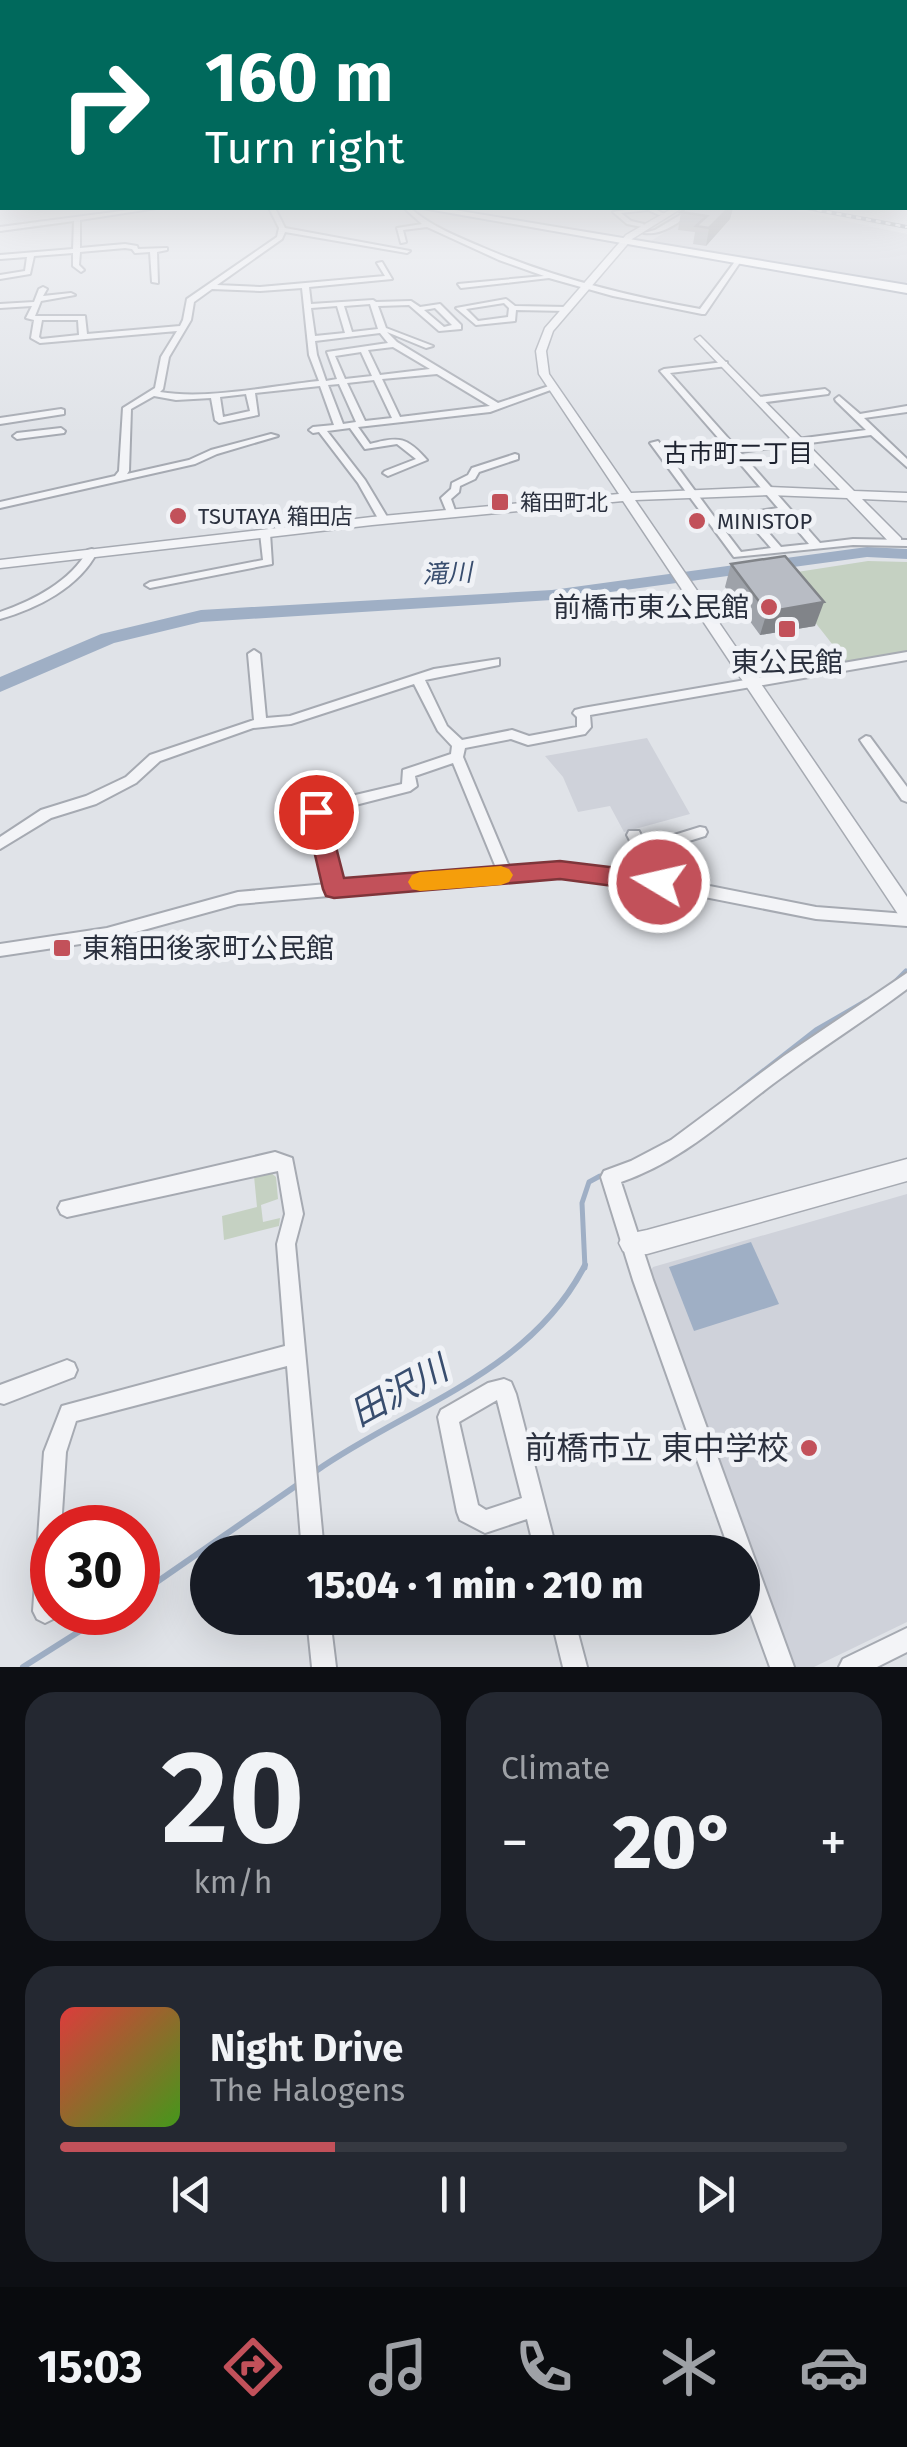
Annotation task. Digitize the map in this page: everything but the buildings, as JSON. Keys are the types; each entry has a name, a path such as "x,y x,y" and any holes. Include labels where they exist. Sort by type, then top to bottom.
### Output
{"main road":[{"path":"848,280 907,290"}],"street":[{"path":"119,478 124,471 128,408 159,389 166,353 183,328 189,303 219,280"},
{"path":"210,286 305,286 371,280"},
{"path":"484,280 486,284"},
{"path":"461,286 529,280"},
{"path":"554,280 702,312 725,280"},
{"path":"592,280 548,330 541,350 544,374 907,912"},
{"path":"305,286 311,339 338,426"},
{"path":"44,289 30,317 82,318 83,338"},
{"path":"0,306 72,295"},
{"path":"309,306 407,302 442,328 458,327 437,306"},
{"path":"513,308 512,319 476,323 460,308 500,302 513,308 567,309"},
{"path":"340,304 349,334"},
{"path":"374,304 383,330 394,344 498,407"},
{"path":"418,309 450,305"},
{"path":"38,320 38,340 183,328"},
{"path":"311,339 383,330 430,346"},
{"path":"700,339 849,494 901,542"},
{"path":"388,472 422,460 406,442 399,440 368,447 330,354 394,344"},
{"path":"363,348 398,421"},
{"path":"724,364 664,371 816,545"},
{"path":"154,393 176,397 214,395 438,371"},
{"path":"384,520 362,482 317,429 498,407 552,388"},
{"path":"214,395 219,420 256,413 250,392"},
{"path":"759,400 825,392"},
{"path":"839,400 907,464"},
{"path":"0,421 61,408 61,434 17,440 16,418"},
{"path":"856,417 907,408"},
{"path":"667,459 872,432"},
{"path":"0,506 192,462 274,436"},
{"path":"654,443 738,555 816,545 901,542"},
{"path":"451,513 446,498 456,490 455,485 472,477 476,470 515,458"},
{"path":"0,564 264,532 626,496 769,491 907,497"},
{"path":"712,521 785,510"},
{"path":"748,515 779,551"},
{"path":"150,585 268,562 264,532"},
{"path":"0,616 32,605 86,563 92,552"},
{"path":"254,654 260,722"},
{"path":"334,889 316,816 318,809 410,786 408,773 458,751 512,734 528,741 581,731 585,727 581,712 907,656"},
{"path":"0,844 46,814 91,800 131,780 156,758 260,722 291,720 444,670 495,662"},
{"path":"418,680 458,751 506,875"},
{"path":"866,740 907,797"},
{"path":"659,882 638,843 700,832"},
{"path":"0,950 107,934 238,898 560,870 659,882 785,908 907,920"},
{"path":"735,1535 610,1177 666,1154 696,1136 754,1087 907,980"},
{"path":"67,1208 275,1161 286,1164 294,1214 286,1244 312,1535"},
{"path":"631,1243 648,1242 907,1170"},
{"path":"52,1505 55,1452 69,1413 294,1354"},
{"path":"4,1394 66,1370"},
{"path":"534,1506 485,1522 468,1512 448,1418 495,1390 504,1390 542,1535"},
{"path":"760,1605 782,1667"},
{"path":"321,1635 324,1667"},
{"path":"567,1635 575,1667"},
{"path":"851,1667 906,1644"}],"shaded area":[{"path":"870,280 907,280 905,286"},
{"path":"647,738 690,814 624,832 610,806 578,812 563,777 545,756"},
{"name":"前橋市立 東中学校","path":"907,1194 907,1622 814,1667 791,1667 760,1581 760,1535 743,1535 649,1274 653,1267"}],"green space":[{"path":"868,561 907,562 907,652 847,663 778,575"},
{"path":"270,1172 276,1177 278,1199 261,1205 263,1222 280,1218 279,1226 224,1240 222,1216 257,1207 254,1176"}],"water":[{"path":"751,1242 779,1304 694,1331 669,1267"}],"waterway":[{"name":"滝川","path":"0,685 108,638 201,616 552,595 867,552 907,554"},
{"name":"田沢川","path":"895,982 906,971"},
{"name":"田沢川","path":"739,1090 816,1030 866,1001"},
{"name":"田沢川","path":"585,1265 582,1203 589,1182 600,1176"},
{"name":"田沢川","path":"316,1471 500,1361 533,1334 561,1302 585,1265"},
{"name":"田沢川","path":"160,1580 300,1483"},
{"name":"田沢川","path":"23,1667 74,1635"}],"slow traffic":[{"path":"420,882 501,875"}],"place":[{"name":"箱田町北","path":"500,502"},
{"name":"TSUTAYA 箱田店","path":"178,516"},
{"name":"MINISTOP","path":"697,521"},
{"name":"前橋市東公民館","path":"769,607"},
{"name":"東公民館","path":"787,629"},
{"name":"東箱田後家町公民館","path":"62,948"},
{"name":"前橋市立 東中学校","path":"809,1448"}],"district":[{"name":"古市町二丁目","path":"738,454"}],"route":[{"path":"316,812 334,889 560,870 659,882"}]}
